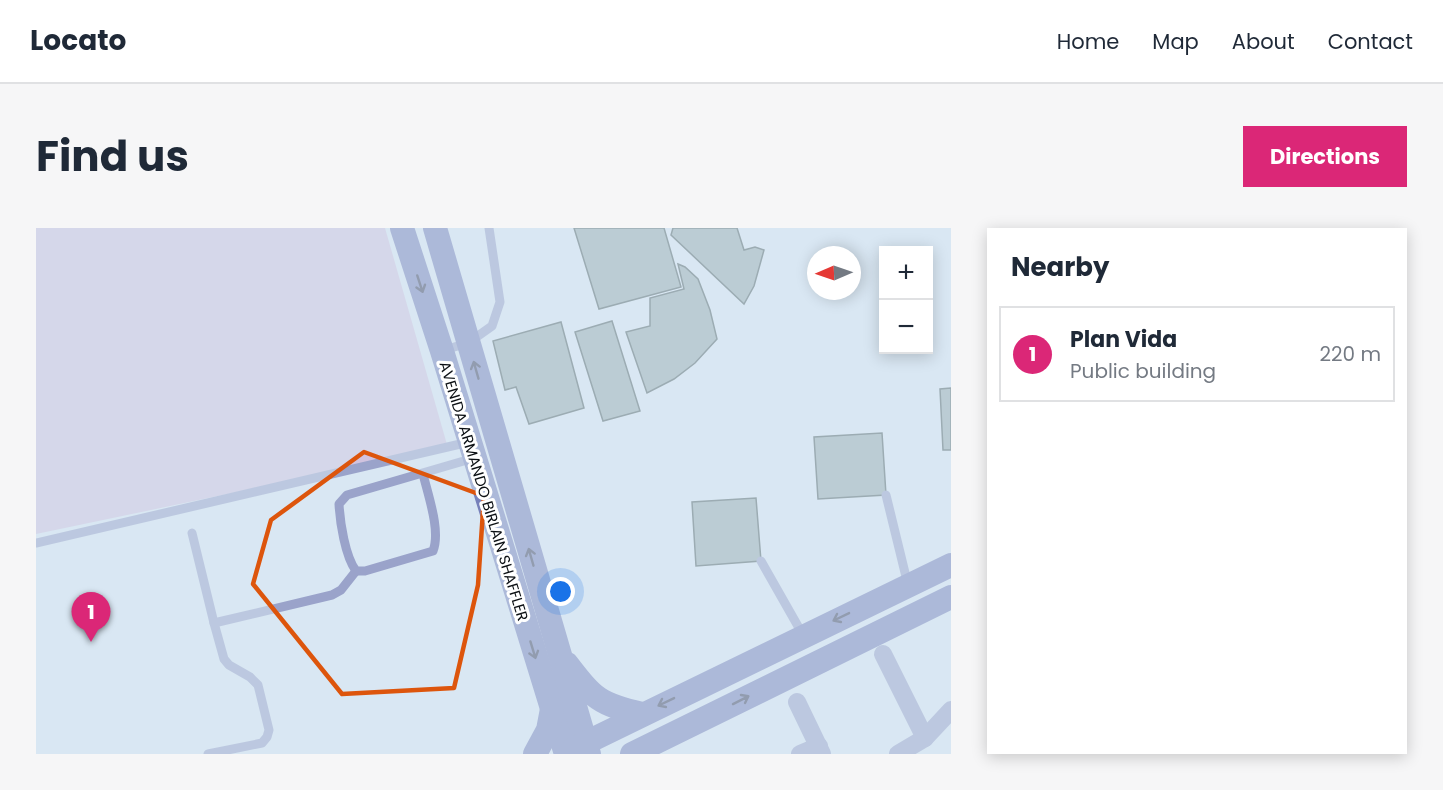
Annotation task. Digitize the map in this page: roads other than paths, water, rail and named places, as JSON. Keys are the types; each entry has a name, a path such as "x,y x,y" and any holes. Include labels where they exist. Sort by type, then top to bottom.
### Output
{"street":[{"name":"AVENIDA ARMANDO BIRLAIN SHAFFLER","path":"402,228 552,709 574,752"},
{"name":"AVENIDA ARMANDO BIRLAIN SHAFFLER","path":"435,228 561,657 574,752"},
{"path":"574,752 642,714 951,565"},
{"path":"883,597 895,624"},
{"path":"641,751 951,597"},
{"path":"883,654 925,738"},
{"path":"561,657 586,689 601,701 617,708 642,714"},
{"path":"797,702 820,750 800,754"},
{"path":"535,754 549,730 552,709"},
{"path":"898,754 925,738 951,710"}],"lane":[{"path":"442,351 468,343 492,326 500,302 489,228"},
{"path":"356,571 351,564 340,518 339,504 347,495 423,474 471,450"},
{"path":"36,543 471,450"},
{"path":"214,623 325,597 341,590 356,571 374,569 433,551 437,543 435,525 423,474"},
{"path":"886,495 908,585"},
{"path":"192,533 225,659 229,665 250,677 258,685 269,730 262,743 208,754"},
{"path":"760,561 803,635"}],"place":[{"name":"Plan Vida","path":"91,642"}]}
